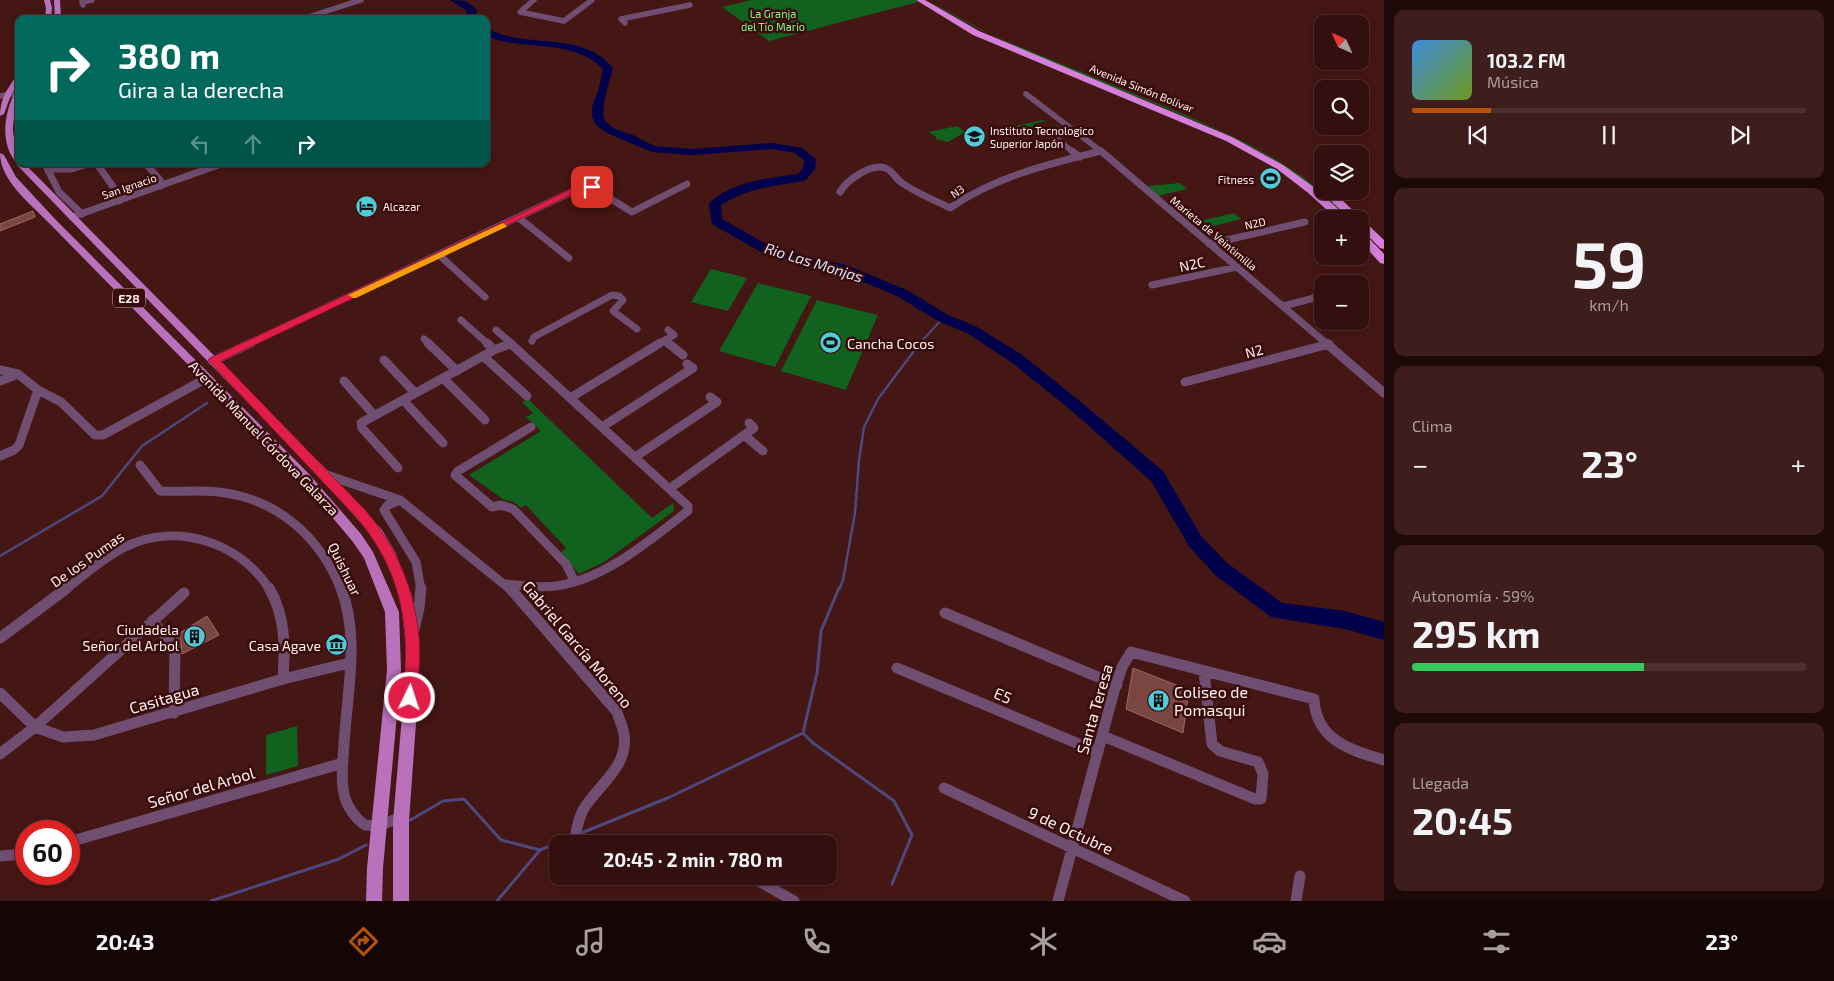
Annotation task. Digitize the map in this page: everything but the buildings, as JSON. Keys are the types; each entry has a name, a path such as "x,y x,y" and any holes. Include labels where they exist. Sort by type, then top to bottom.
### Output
{"highway":[{"name":"Avenida Simón Bolívar","path":"920,0 982,36 1229,139 1280,167 1312,190 1334,210"},
{"name":"Avenida Simón Bolívar","path":"934,0 986,30 1205,122 1259,147 1290,164 1314,183"},
{"path":"1336,200 1347,210"},
{"path":"1369,231 1384,246"},
{"path":"1369,245 1384,261"}],"main road":[{"path":"47,0 48,15"},
{"path":"57,0 58,15"},
{"path":"0,114 6,93 15,81"},
{"path":"15,99 10,124 10,143 15,156"},
{"name":"Avenida Manuel Córdova Galarza","path":"0,155 12,178 305,477 357,538 377,575 392,612 393,660 375,868 374,901"},
{"name":"Avenida Manuel Córdova Galarza","path":"23,167 77,215 246,395 324,474 378,534 391,556 406,596 412,638 412,681 401,817 401,901"},
{"path":"38,205 58,196"},
{"path":"232,403 240,402 246,395"},
{"path":"384,781 392,785 403,779"}],"street":[{"path":"84,5 82,2 92,0"},
{"path":"314,15 361,0"},
{"path":"534,0 520,12 562,20 567,20 592,0"},
{"path":"624,23 621,19 692,7 684,0"},
{"name":"Marieta de Veintimilla","path":"1026,94 1101,152 1382,389"},
{"path":"1053,136 1080,157"},
{"name":"N3","path":"840,192 843,186 854,177 882,167 887,168 902,183 950,208 964,197 987,186 1101,152"},
{"path":"46,167 58,196"},
{"path":"48,171 78,167"},
{"path":"99,167 119,195 119,201"},
{"path":"149,167 160,180 161,186"},
{"path":"198,167 200,171"},
{"name":"San Ignacio","path":"77,215 212,167"},
{"path":"214,360 584,186 592,187 624,209 632,212 687,184"},
{"path":"519,218 570,258"},
{"name":"N2D","path":"1209,244 1305,222"},
{"path":"439,255 485,297"},
{"name":"N2C","path":"1152,286 1237,267"},
{"path":"398,468 360,425 361,423 494,350 532,341 612,298 614,295 623,300 613,311 637,329"},
{"path":"1283,306 1314,298"},
{"path":"461,320 494,350"},
{"path":"496,330 688,506 688,511 629,553 592,576 575,582 546,587 506,584"},
{"path":"570,398 674,335 668,330"},
{"path":"424,340 456,371"},
{"path":"602,427 693,368 664,341"},
{"name":"N2","path":"1185,382 1329,344"},
{"path":"483,356 527,396"},
{"path":"384,360 415,393"},
{"path":"0,370 18,374 38,390 61,402 95,435 99,436 207,378"},
{"path":"0,381 18,374"},
{"path":"443,378 485,420"},
{"path":"344,381 374,415"},
{"path":"0,456 14,450 19,445 38,390"},
{"path":"635,457 717,402 710,397"},
{"path":"403,400 443,443"},
{"path":"669,490 754,428 748,423"},
{"path":"532,427 458,471 455,476 492,507 501,505 513,509 566,564 575,582"},
{"path":"744,435 763,451"},
{"name":"Quishuar","path":"140,465 160,490 230,494 270,509 302,529 313,540 325,557 346,603 350,619 343,763 345,798 360,822 367,826 380,826"},
{"name":"Gabriel García Moreno","path":"324,474 400,500 506,584 617,712 626,734 624,753 615,771 578,816 574,829 574,835"},
{"path":"400,500 388,505 384,510 389,523 411,550 419,573 422,589 422,606 412,638"},
{"name":"De los Pumas","path":"0,638 117,551 151,536 190,536 214,544 246,563 271,592 280,610 284,634 284,679"},
{"path":"0,754 35,727 184,593"},
{"path":"945,612 1117,685"},
{"path":"152,621 175,647 174,713"},
{"name":"Santa Teresa","path":"1058,901 1117,685 1127,656 1131,652 1314,699 1313,710 1315,716 1329,737 1353,749 1384,760"},
{"name":"Casitagua","path":"0,693 35,727 63,737 94,735 174,713 284,679 349,663"},
{"name":"E5","path":"897,668 1098,752"},
{"path":"1103,736 1255,799 1261,799 1264,771 1262,766 1258,762 1220,750 1212,744 1204,672"},
{"name":"Señor del Arbol","path":"80,839 343,763"},
{"name":"9 de Octubre","path":"944,788 1185,901"},
{"path":"380,826 401,817"},
{"path":"0,856 15,855"},
{"path":"1296,901 1300,876"},
{"path":"766,885 794,901"}],"green space":[{"name":"La Granja del Tío Mario","path":"751,0 915,0 918,2 769,41 722,7"},
{"path":"927,0 991,35 955,16"},
{"path":"991,35 1190,117 1246,143 1272,157 1303,177 1314,186 1314,189 1278,162 1222,133 1013,46"},
{"path":"1042,120 1046,121 1033,124 1038,129 1059,126 1067,132 1038,137 1035,135 1023,137 1012,127"},
{"path":"957,126 965,132 948,142 935,139 937,138 929,132"},
{"path":"1180,183 1187,189 1158,196 1148,186"},
{"path":"1327,200 1330,200 1342,210 1338,210"},
{"path":"1234,213 1241,219 1202,229 1191,223"},
{"path":"711,269 747,278 728,311 691,302"},
{"path":"758,283 811,296 775,367 719,351"},
{"name":"Cancha Cocos","path":"817,300 878,315 846,390 781,371"},
{"path":"528,399 652,518 673,503 674,511 604,562 579,574 561,552 566,548 526,505 521,508 514,502 504,500 469,475 541,431 526,417 533,413 522,402"},
{"path":"297,726 298,766 266,775 266,735"}],"waterway":[{"name":"Rio Las Monjas","path":"454,0 463,3 472,10 471,15"},
{"name":"Rio Las Monjas","path":"490,34 505,39 575,48 599,59 608,68 604,88 597,107 597,117 600,123 611,131 629,137 652,149 692,152 772,146 798,150 810,159 809,169 802,177 757,184 726,197 715,204 716,221 771,252 841,268 902,293 943,318 972,330 1016,358 1077,407 1157,476 1195,541 1221,569 1278,611 1345,620 1384,631"},
{"path":"919,344 943,318"},
{"path":"839,590 843,580 855,513 859,460 864,427 878,399 920,343"},
{"path":"0,556 102,496 142,446 207,403"},
{"path":"803,733 817,673 821,631 839,588"},
{"path":"579,834 670,797 803,733"},
{"path":"803,733 813,743 894,801 912,835 892,884"},
{"path":"407,822 443,801 464,799 501,840 540,850"},
{"path":"211,901 339,859 366,845"},
{"path":"540,850 549,846"},
{"path":"497,901 540,850"}],"slow traffic":[{"path":"353,295 503,226"}],"place":[{"name":"Instituto Tecnologico Superior Japón","path":"974,136"},
{"name":"Fitness","path":"1270,179"},
{"name":"Alcazar","path":"367,206"},
{"name":"Cancha Cocos","path":"831,343"},
{"name":"Ciudadela Señor del Arbol","path":"195,637"},
{"name":"Casa Agave","path":"337,645"},
{"name":"Coliseo de Pomasqui","path":"1158,700"}],"route":[{"path":"410,698 412,638 406,596 391,556 378,534 324,474 214,360 582,187 592,187"}]}
